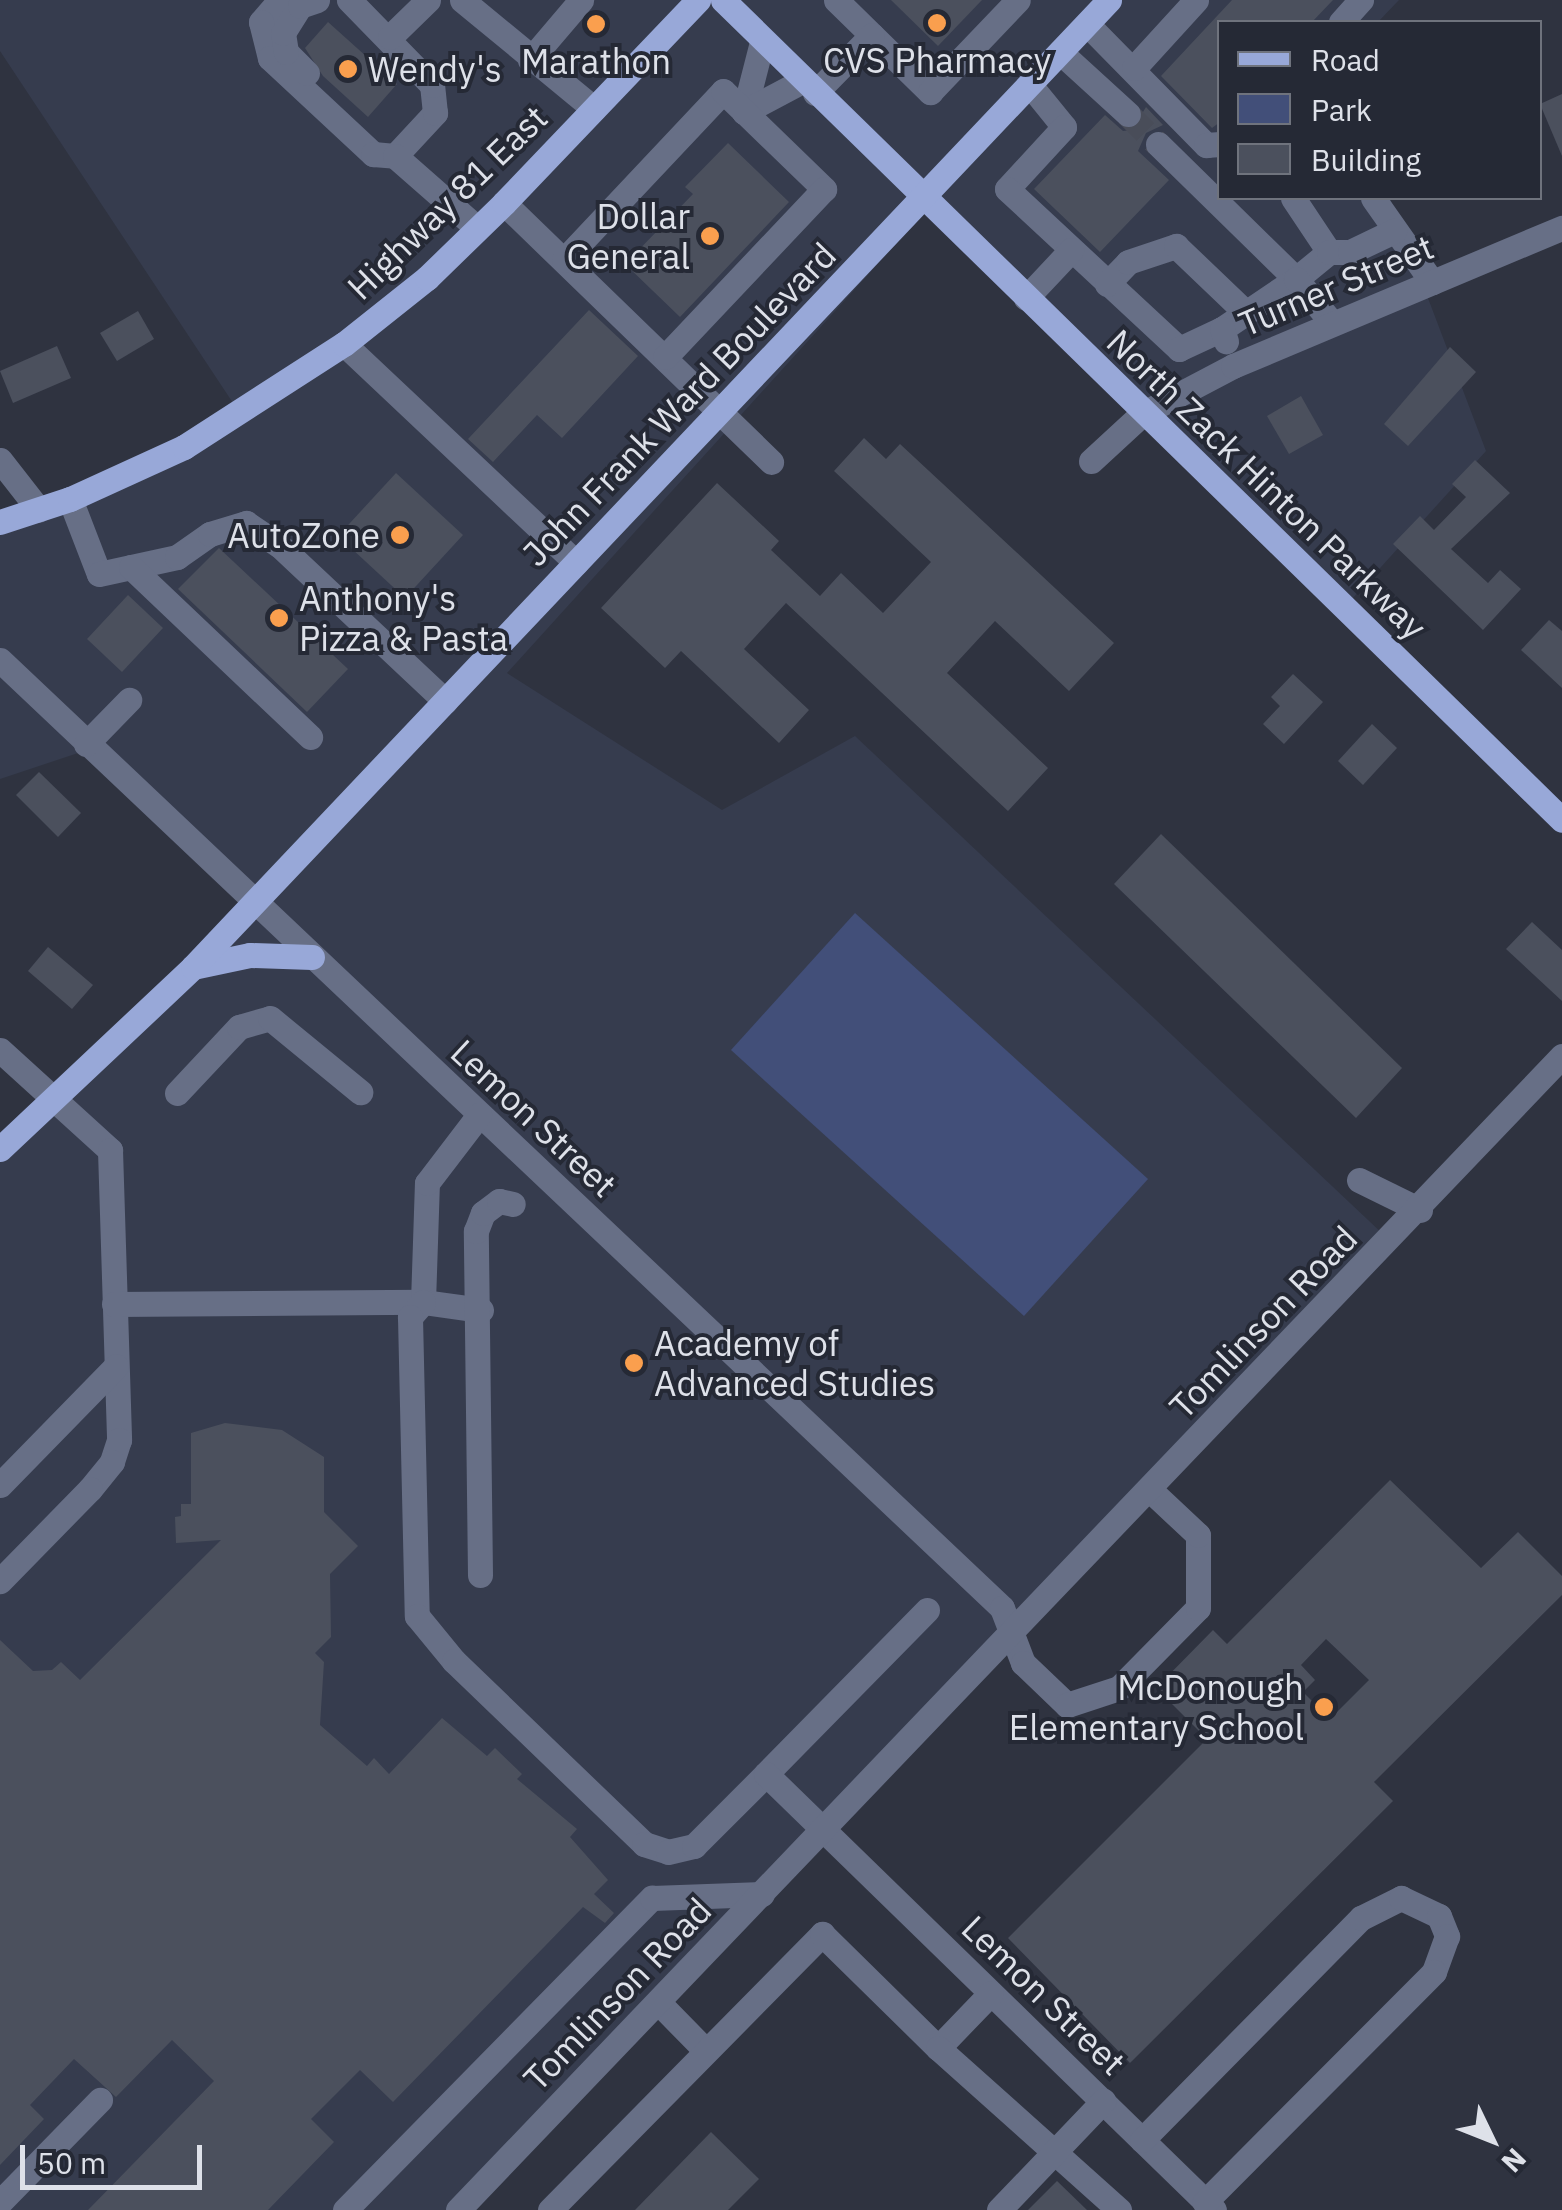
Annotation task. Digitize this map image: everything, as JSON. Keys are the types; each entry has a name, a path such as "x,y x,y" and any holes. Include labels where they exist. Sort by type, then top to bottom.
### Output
{"main road":[{"name":"Highway 81 East","path":"0,522 70,499 211,432 344,344 427,278 698,0"},
{"name":"North Zack Hinton Parkway","path":"723,0 922,200 1562,820"},
{"name":"John Frank Ward Boulevard","path":"0,1149 59,1098 253,905 1110,0"},
{"path":"193,967 250,956 312,957"}],"street":[{"path":"280,0 261,22 270,58 366,147 381,158 396,156 434,112 432,85 349,0"},
{"path":"317,0 300,6 285,24 286,52 356,121 366,147"},
{"path":"327,0 432,85"},
{"path":"390,38 428,0"},
{"path":"462,0 530,60 594,108"},
{"path":"530,60 581,0"},
{"path":"836,0 930,92 1018,0"},
{"path":"1134,68 1196,0"},
{"path":"1343,20 1361,0"},
{"path":"1087,24 1134,68 1146,89 1206,145 1217,144"},
{"path":"744,112 808,87 872,35"},
{"path":"744,112 762,42"},
{"path":"1060,52 1128,114"},
{"path":"1030,85 1064,127 1007,189 1178,349 1222,329 1296,280 1329,252 1350,252 1394,230"},
{"path":"564,260 723,91 824,189 666,357"},
{"path":"1158,144 1296,280 1332,323"},
{"path":"396,156 477,228"},
{"path":"1294,200 1329,252"},
{"path":"1373,200 1432,282"},
{"path":"504,203 771,462"},
{"name":"Turner Street","path":"1090,461 1142,414 1233,366 1432,282 1559,236"},
{"path":"1107,284 1128,262 1176,246 1246,313"},
{"path":"1026,298 1071,250"},
{"path":"1222,329 1233,366"},
{"path":"344,344 576,563"},
{"path":"0,460 39,510"},
{"path":"70,499 99,574 177,557 210,534 246,523 279,545 446,701"},
{"path":"131,567 310,737"},
{"name":"Lemon Street","path":"0,660 253,905 1002,1608 1023,1663 1067,1706 1119,1688 1198,1608 1198,1535 1150,1490"},
{"path":"86,744 129,700"},
{"path":"177,1093 238,1027 270,1018 360,1092"},
{"path":"0,1050 59,1098 110,1150 118,1440 112,1462 0,1581"},
{"name":"Tomlinson Road","path":"468,2206 658,2002 1420,1210 1562,1056"},
{"path":"480,1114 427,1183 423,1302 410,1317 417,1616 454,1662 644,1844 668,1852 694,1846 927,1610"},
{"path":"1358,1180 1420,1210"},
{"path":"480,1574 482,1310 476,1231 483,1213 499,1201 514,1204"},
{"path":"114,1304 423,1302 482,1310"},
{"path":"0,1485 116,1366"},
{"name":"Lemon Street","path":"766,1774 827,1828 1210,2206"},
{"path":"346,2210 652,1898 762,1894"},
{"path":"1142,2140 1361,1918 1402,1898 1439,1916 1446,1954 1434,1972 1210,2206"},
{"path":"550,2210 822,1934 938,2048 1120,2210"},
{"path":"938,2048 991,1993"},
{"path":"658,2002 706,2050"},
{"path":"0,2202 100,2100"},
{"path":"998,2210 1103,2101"}],"shaded area":[{"name":"Academy of Advanced Studies","path":"0,0 1399,0 1380,20 1217,20 1217,200 1391,200 1486,451 1343,609 933,203 507,673 722,810 855,736 1385,1236 456,2210 0,2210 0,1159 257,900 87,750 0,779 0,531 46,515 235,406 0,51"}],"green space":[{"path":"855,913 1148,1179 1024,1316 731,1050"}],"building":[{"name":"CVS Pharmacy","path":"891,0 982,0 938,46"},
{"path":"1232,0 1333,0 1314,20 1217,20 1217,124 1212,128 1161,76"},
{"name":"Wendy's","path":"328,22 397,84 368,117 323,76 305,48"},
{"path":"1562,94 1562,156 1542,109 1542,103"},
{"path":"1146,107 1163,125 1146,133 1138,151 1169,180 1100,252 1034,189 1105,115 1123,131 1132,130"},
{"name":"Dollar General","path":"728,143 789,202 680,317 625,264 693,194 685,187"},
{"path":"589,310 638,356 562,438 537,415 493,462 468,439"},
{"path":"138,311 154,339 117,361 100,333"},
{"path":"57,346 71,378 13,403 0,371"},
{"path":"1450,347 1476,372 1408,446 1384,424"},
{"path":"1301,396 1323,435 1289,454 1267,416"},
{"path":"864,438 886,459 900,444 1114,643 1069,691 995,621 947,673 1048,768 1008,811 786,603 744,649 809,710 779,743 681,651 665,668 601,608 717,483 779,541 771,550 820,596 841,573 883,613 931,562 834,471"},
{"path":"1475,460 1510,493 1451,549 1488,583 1500,570 1521,589 1483,630 1393,544 1420,516 1434,530 1466,497 1452,484"},
{"name":"AutoZone","path":"396,473 463,535 405,598 338,536"},
{"path":"219,548 348,669 307,712 178,589"},
{"path":"128,595 163,628 122,672 87,639"},
{"path":"1549,620 1562,631 1562,688 1521,650"},
{"path":"1293,674 1323,702 1284,744 1263,724 1280,706 1271,697"},
{"path":"1372,724 1397,748 1363,785 1338,761"},
{"path":"39,772 81,813 58,837 16,795"},
{"path":"1161,834 1402,1068 1356,1118 1114,884"},
{"path":"1532,922 1562,950 1562,1001 1506,949"},
{"path":"48,947 93,985 72,1009 28,971"},
{"path":"225,1423 282,1430 324,1457 324,1512 358,1546 330,1574 331,1637 315,1653 324,1662 320,1725 367,1766 374,1758 389,1774 442,1718 487,1756 495,1748 522,1774 517,1779 577,1829 570,1837 608,1880 594,1894 614,1913 605,1923 583,1907 393,2102 360,2070 311,2119 334,2142 268,2210 88,2210 214,2081 172,2040 116,2097 74,2059 30,2105 44,2119 0,2165 0,1640 33,1671 52,1670 61,1662 80,1680 221,1540 176,1543 175,1517 181,1516 181,1504 191,1504 191,1433"},
{"path":"1390,1480 1481,1568 1518,1532 1562,1576 1562,1595 1374,1782 1393,1801 1130,2063 1008,1938 1207,1739 1156,1688 1213,1630 1227,1644","holes":["1326,1639 1369,1680 1330,1719 1303,1692 1315,1680 1301,1665"]},
{"path":"711,2132 759,2179 728,2210 635,2210"},
{"path":"1057,2181 1087,2210 1028,2210"}],"tunnel":[{"path":"1128,114 1158,144"}],"place":[{"name":"CVS Pharmacy","path":"937,23"},
{"name":"Marathon","path":"596,24"},
{"name":"Wendy's","path":"348,69"},
{"name":"Dollar General","path":"710,236"},
{"name":"AutoZone","path":"400,535"},
{"name":"Anthony's Pizza & Pasta","path":"279,618"},
{"name":"Academy of Advanced Studies","path":"634,1363"},
{"name":"McDonough Elementary School","path":"1324,1707"}]}
